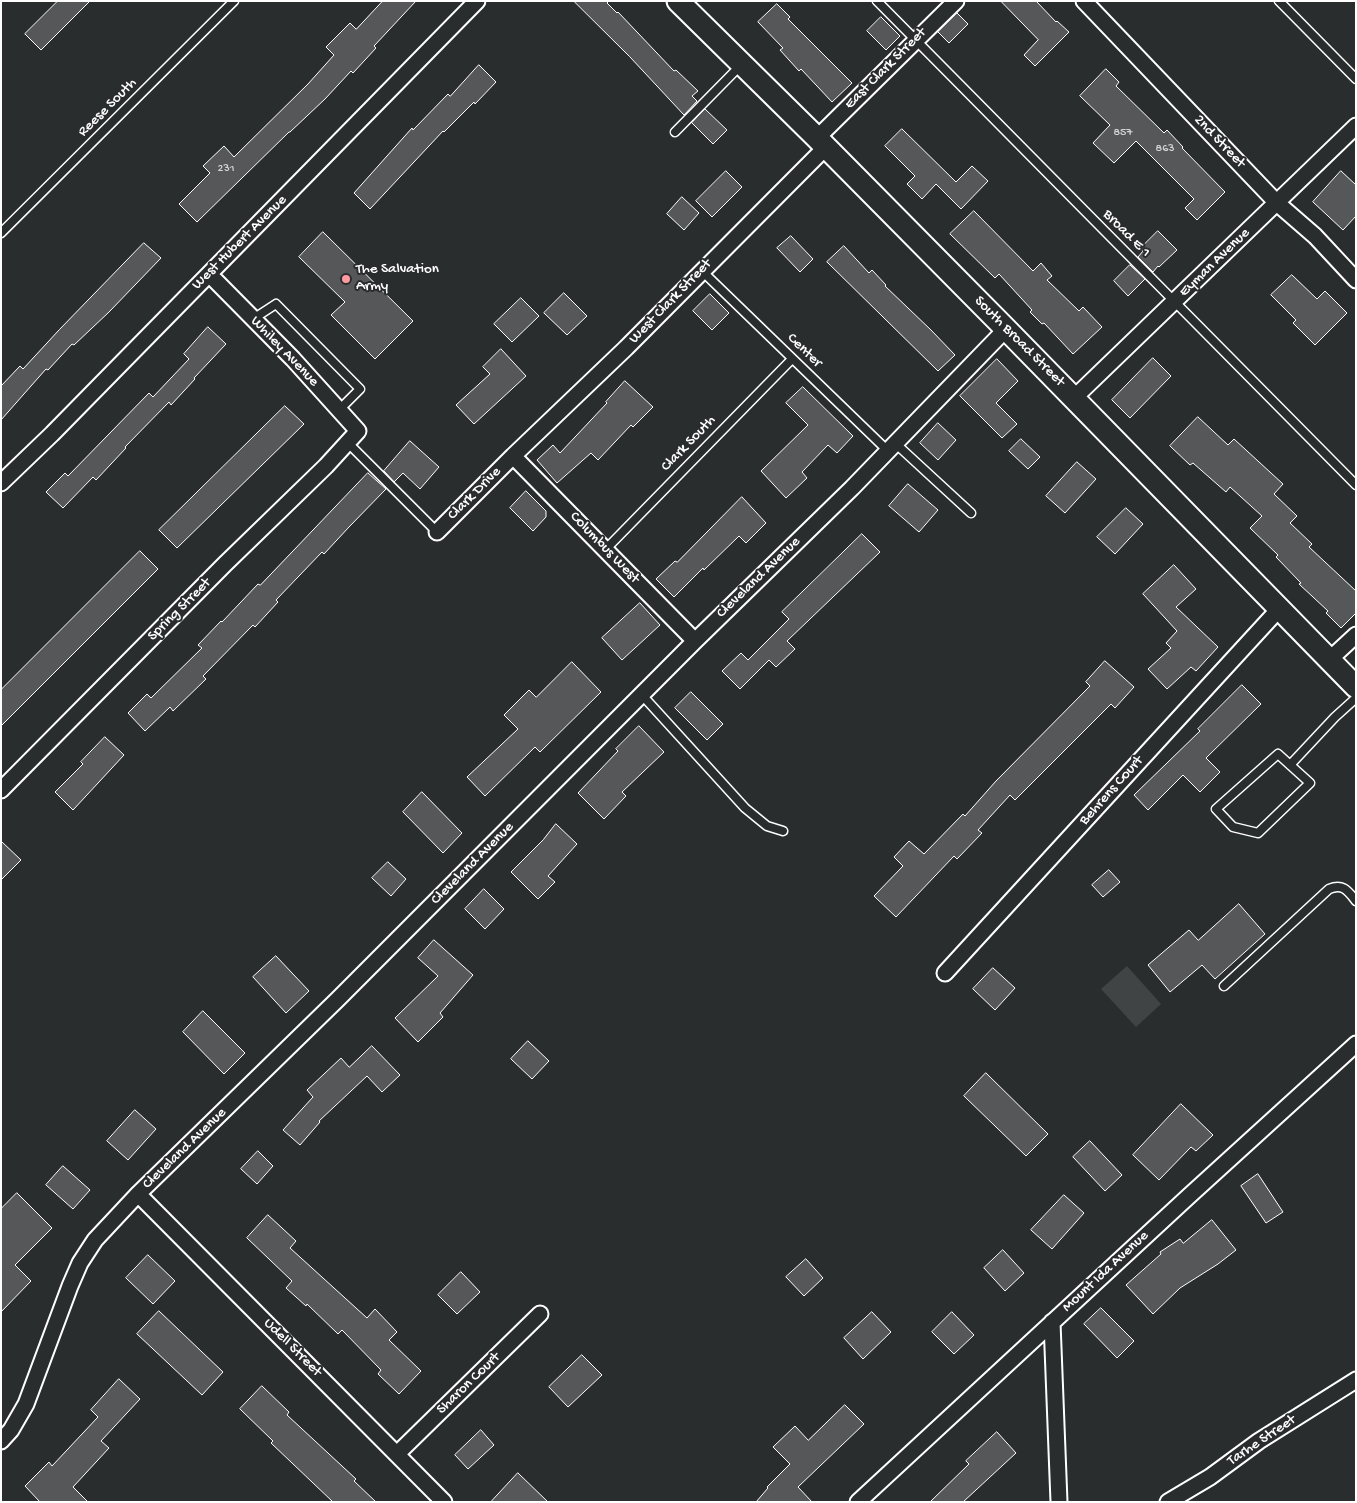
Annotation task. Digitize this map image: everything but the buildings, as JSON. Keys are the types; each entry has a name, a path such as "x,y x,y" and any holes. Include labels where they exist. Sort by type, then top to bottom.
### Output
{"street":[{"name":"South Broad Street","path":"678,1 1006,329 1356,687"},
{"name":"East Clark Street","path":"821,142 916,40 956,1"},
{"name":"2nd Street","path":"1084,1 1277,203 1315,236 1356,280"},
{"name":"West Hubert Avenue","path":"1,483 209,274 473,3"},
{"name":"Eyman Avenue","path":"1074,398 1356,126"},
{"name":"West Clark Street","path":"513,456 626,348 702,271 821,142"},
{"name":"Whiley Avenue","path":"209,274 293,359 358,430"},
{"name":"Cleveland Avenue","path":"1,1441 11,1430 26,1404 70,1286 80,1263 95,1240 138,1194 338,999 695,641 892,447 1006,329"},
{"name":"Spring Street","path":"1,790 225,564 326,466 358,430"},
{"name":"Clark Drive","path":"437,532 513,456"},
{"name":"Columbus West","path":"513,456 695,641"},
{"name":"Behrens Court","path":"945,973 1279,608"},
{"path":"1329,660 1356,634"},
{"name":"Mount Ida Avenue","path":"858,1502 1181,1202 1356,1044"},
{"name":"Udell Street","path":"138,1194 444,1502"},
{"name":"Sharon Court","path":"397,1454 540,1314"},
{"path":"1052,1322 1059,1502"},
{"name":"Tarhe Street","path":"1168,1502 1210,1477 1259,1441 1356,1380"}],"lane":[{"name":"Reese South","path":"1,233 234,1"},
{"name":"Broad E 1","path":"877,1 1356,485"},
{"path":"1279,1 1356,79"},
{"path":"675,132 742,64"},
{"name":"Center","path":"702,271 792,359 971,513"},
{"path":"253,318 276,304 360,389 339,410"},
{"name":"Clark South","path":"605,550 792,359"},
{"path":"347,442 437,532"},
{"path":"642,695 746,808 767,826 783,831"},
{"path":"1290,765 1334,718 1356,698"},
{"path":"1278,754 1290,765 1310,783 1258,833 1233,827 1216,809 1278,754"},
{"path":"1224,986 1329,889 1336,886 1343,887 1356,901"}],"shaded area":[{"path":"1127,966 1161,1004 1136,1027 1101,989"}],"place":[{"name":"The Salvation Army","path":"346,279"}]}
